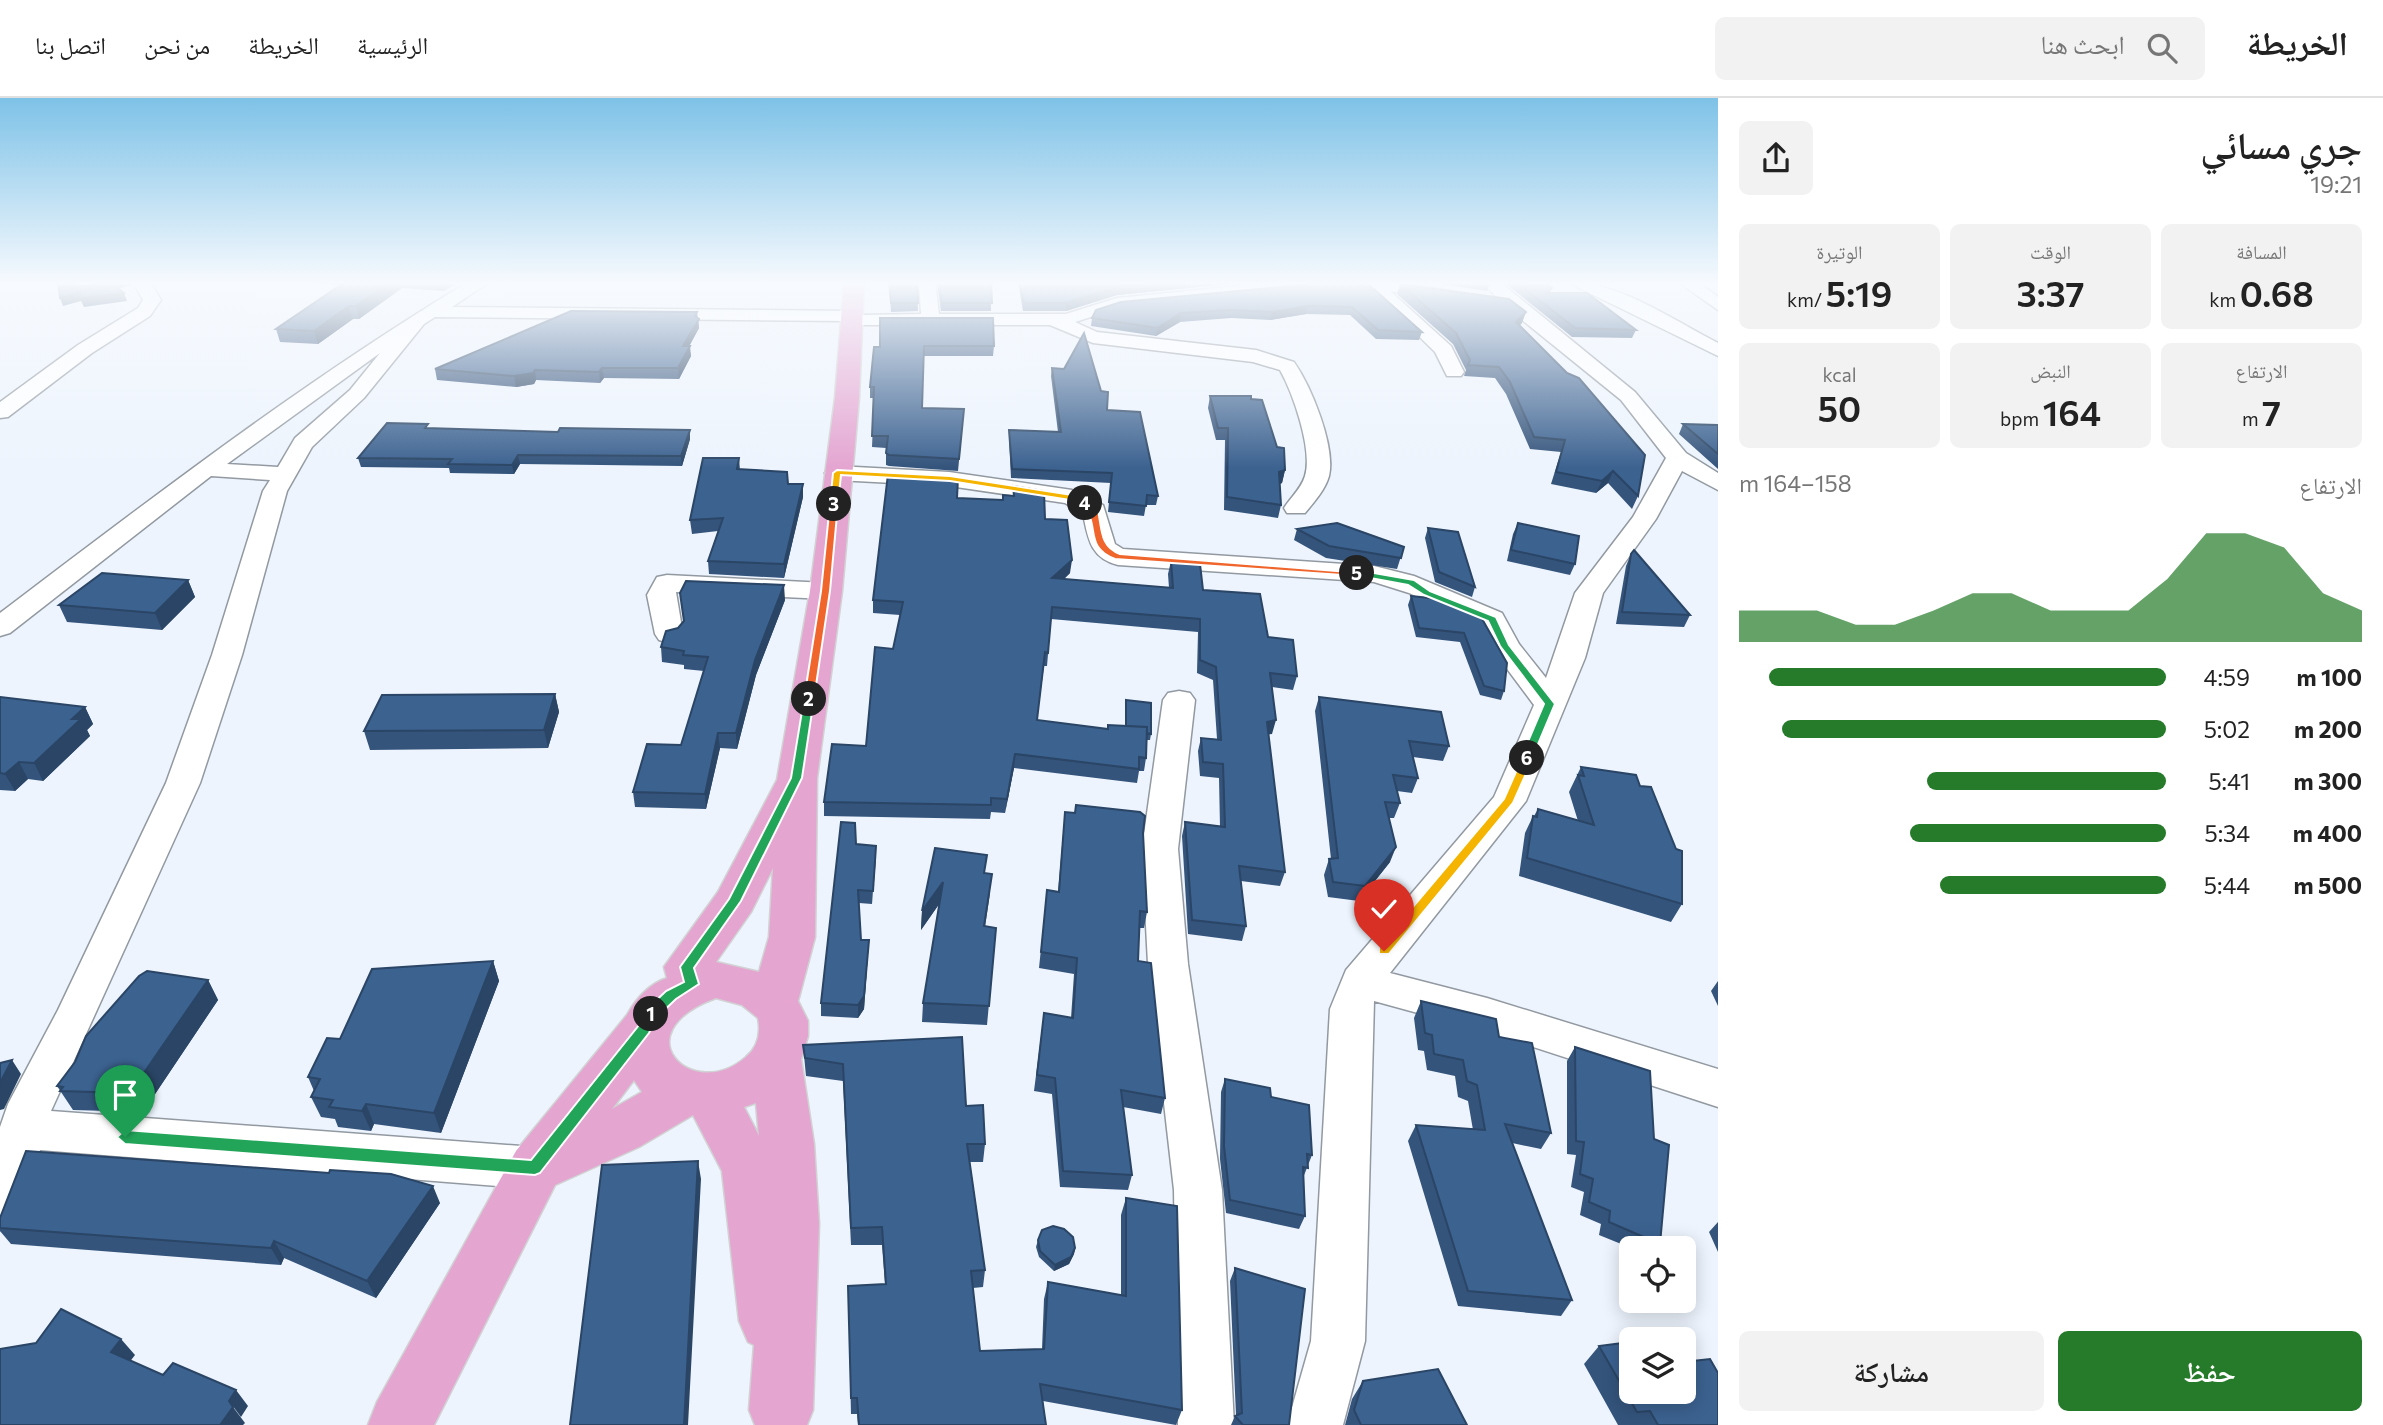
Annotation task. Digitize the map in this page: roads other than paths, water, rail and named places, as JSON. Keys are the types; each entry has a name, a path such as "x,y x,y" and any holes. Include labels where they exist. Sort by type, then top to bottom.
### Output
{"main road":[{"path":"774,1003 792,937 797,778 825,591 850,344"},
{"path":"692,984 687,967 734,901 797,778"},
{"path":"400,1425 535,1168 644,1029 654,1010 671,995 692,984 715,980 738,982 759,990 774,1003 783,1021 784,1041 776,1060 759,1077 737,1089 699,1094 535,1168"},
{"path":"644,1029 642,1049 650,1067 664,1083 699,1094 749,1171 781,1418"},
{"path":"776,1060 787,1144 791,1224 781,1418"}],"street":[{"path":"0,412 93,344"},
{"path":"0,627 203,469 329,378 381,344"},
{"path":"0,1208 30,1104 162,835 183,783 227,655 275,492 303,443 357,394 400,344"},
{"path":"1152,344 1256,356 1287,366 1303,405 1318,460 1312,488 1296,508"},
{"path":"1438,344 1444,350 1454,372"},
{"path":"1555,344 1628,396 1678,457 1718,483"},
{"path":"1315,1425 1338,1341 1351,1009 1360,981 1509,801 1570,658 1589,593 1644,519 1678,457"},
{"path":"203,469 285,474"},
{"path":"837,473 950,479 1072,497 1094,510 1100,544 1105,552 1118,557 1374,574 1410,582 1427,593 1492,619 1505,646 1549,704"},
{"path":"669,634 662,596 667,583 825,591"},
{"path":"1179,701 1160,849 1168,964 1198,1191 1206,1425"},
{"path":"1360,981 1487,1015 1718,1088"},
{"path":"22,1129 535,1168"}]}
